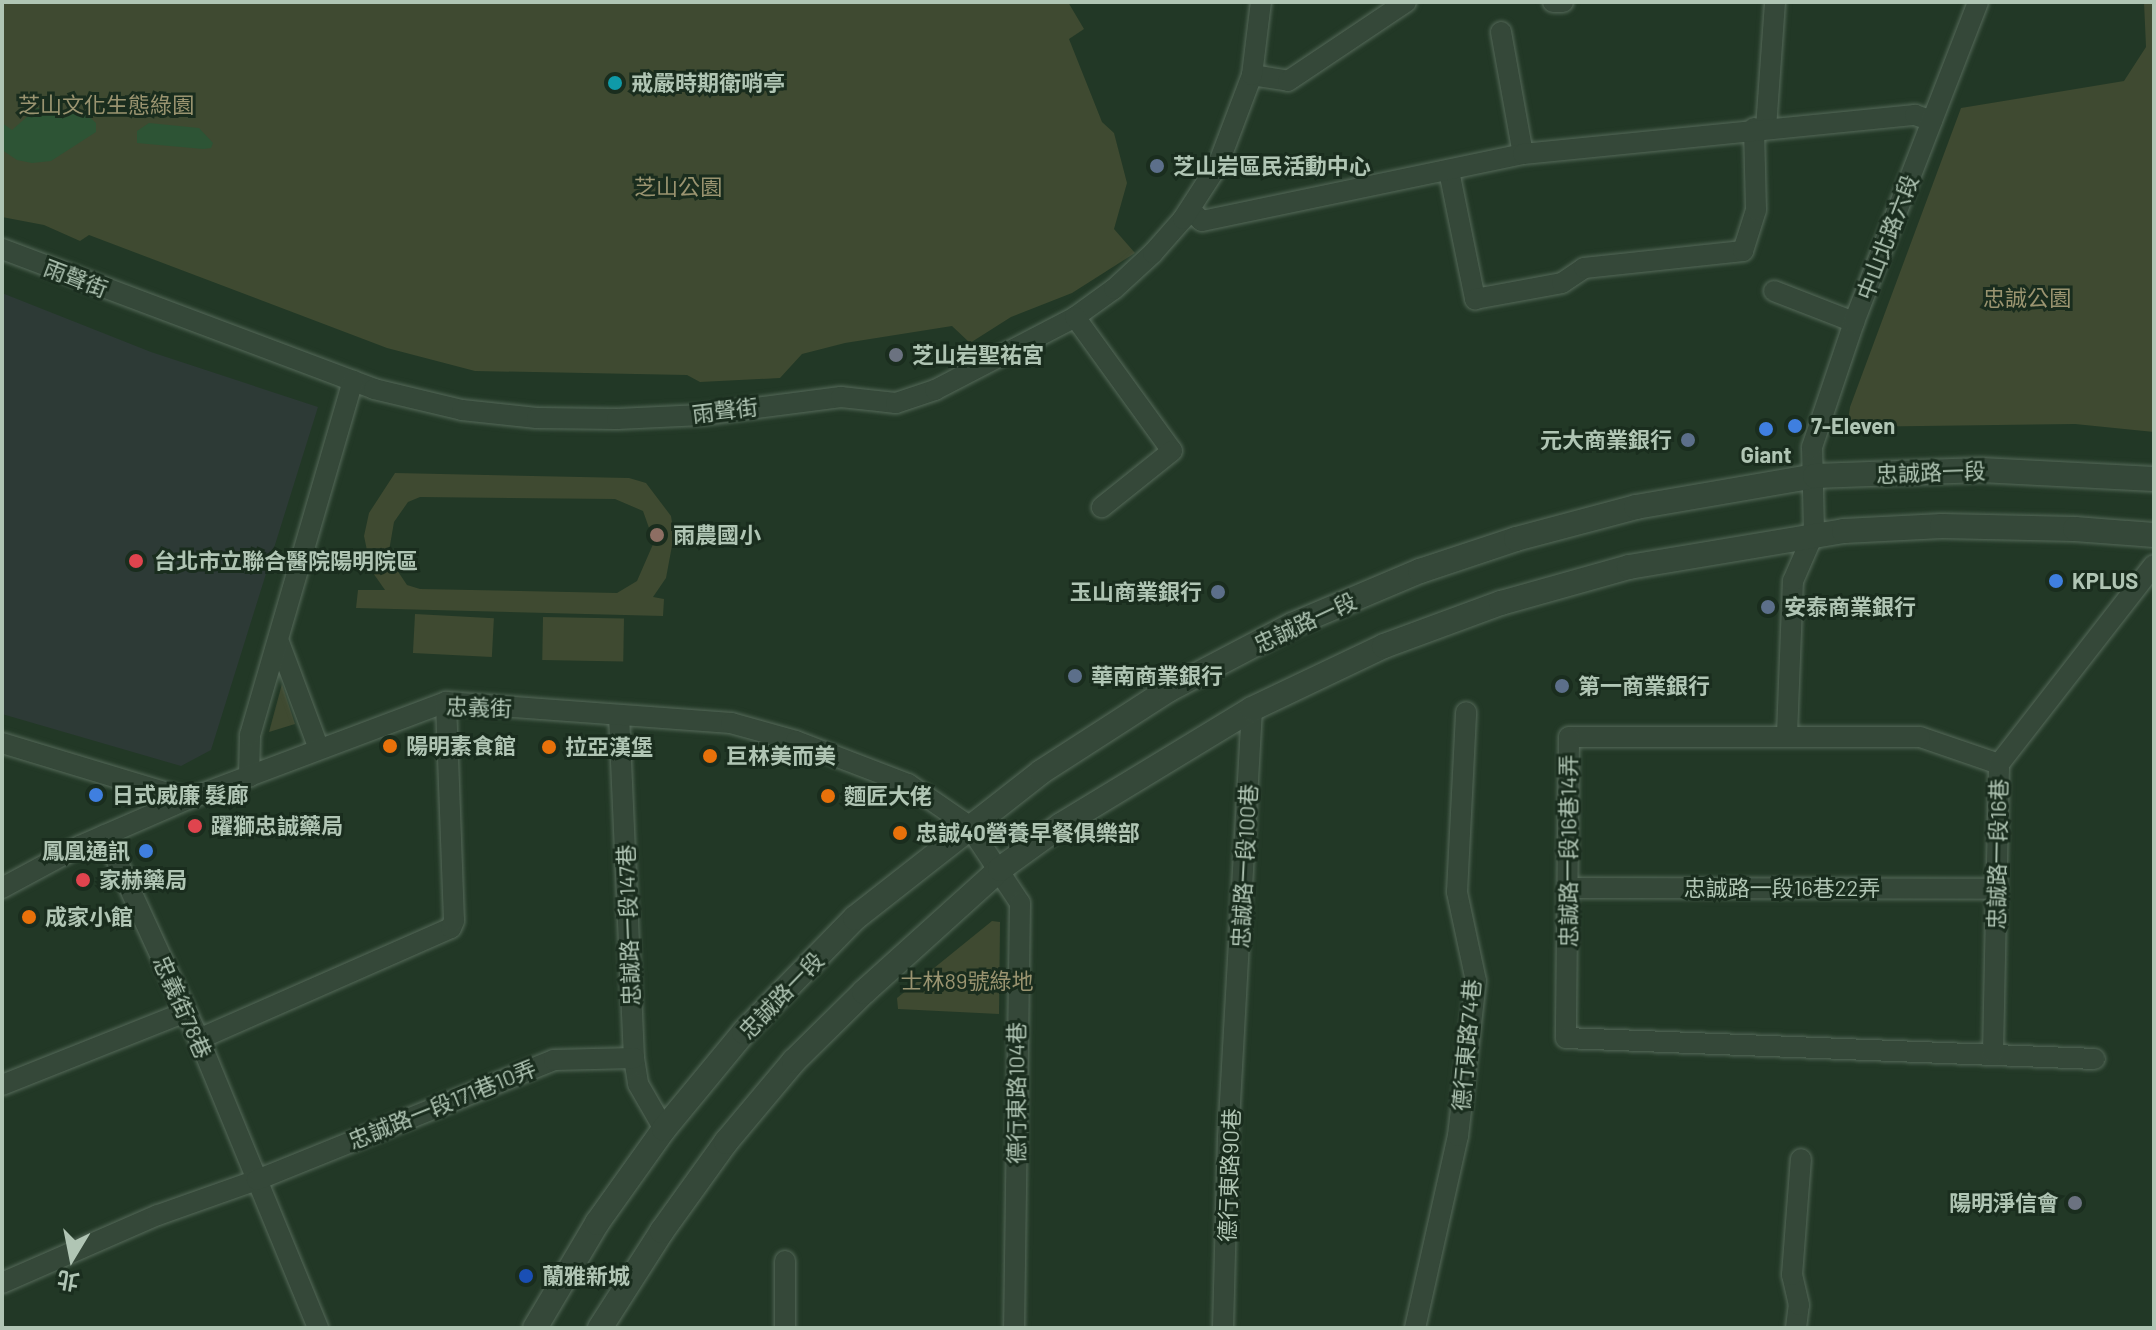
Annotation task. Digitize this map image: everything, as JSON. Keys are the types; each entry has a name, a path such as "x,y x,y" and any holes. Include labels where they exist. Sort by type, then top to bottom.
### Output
{"street":[{"name":"雨聲街","path":"2,249 353,381 462,410 537,418 617,419 702,415 841,397 896,403 935,390 1075,317 1153,253 1190,210 1218,165 1252,75 1261,2"},
{"path":"1252,75 1288,81 1406,2"},
{"path":"1553,2 1563,2"},
{"path":"1449,171 1475,299 1562,283 1584,268 1743,251 1756,210 1760,128 1775,2"},
{"name":"中山北路六段","path":"1814,533 1812,447 1854,322 1978,2"},
{"path":"1501,32 1523,154"},
{"path":"1190,210 1202,221 1523,154 1760,128 1915,115 1932,121"},
{"path":"1774,291 1854,322"},
{"path":"1075,317 1172,451 1102,507"},
{"path":"249,777 250,735 353,381"},
{"name":"忠誠路一段","path":"535,1328 597,1223 664,1129 744,1032 855,918 1041,772 1168,690 1292,625 1420,571 1516,539 1636,507 1815,476 1981,470 2154,479"},
{"path":"600,1328 717,1155 794,1061 1000,869 1061,825 1252,709 1384,646 1501,603 1629,567 1814,533 1942,526 2075,529 2154,535"},
{"path":"1787,735 1793,581 1814,533"},
{"name":"忠誠路一段16巷","path":"1993,1053 1999,764 2154,565"},
{"path":"279,642 319,749"},
{"path":"199,1039 446,934 454,921 446,702"},
{"name":"忠義街","path":"2,888 105,835 188,799 446,702 731,723 796,741 908,784 969,826"},
{"name":"忠誠路一段100巷","path":"1235,1023 1252,709"},
{"name":"德行東路74巷","path":"1415,1328 1458,1136 1476,981 1457,892 1466,712"},
{"name":"忠誠路一段147巷","path":"619,715 634,1058 638,1084 664,1129"},
{"name":"忠誠路一段16巷14弄","path":"1993,1053 1566,1038 1569,737 1920,737 1999,764"},
{"path":"2,743 188,799"},
{"name":"德行東路104巷","path":"969,826 1020,903 1014,1328"},
{"name":"忠義街78巷","path":"105,835 199,1039 318,1328"},
{"name":"忠誠路一段16巷22弄","path":"1568,888 1997,889"},
{"path":"2,1085 185,1012"},
{"name":"德行東路90巷","path":"1223,1328 1235,1023"},
{"path":"1993,1053 2095,1059"},
{"name":"忠誠路一段171巷10弄","path":"2,1283 158,1215 257,1180 554,1060 634,1058"},
{"path":"1796,1328 1799,1305 1792,1275 1801,1159"},
{"path":"785,1261 785,1328"}],"shaded area":[{"path":"37,108 84,112 96,123 96,132 51,161 32,163 17,160 2,150 2,123 12,130"},
{"path":"149,123 199,128 213,143 211,148 203,149 137,143 137,131"},
{"name":"台北市立聯合醫院陽明院區","path":"2,293 151,352 318,407 211,750 181,766 2,714"}],"green space":[{"name":"芝山公園","path":"2,2 1068,2 1084,29 1069,39 1102,122 1114,133 1127,183 1114,229 1135,253 1072,293 1011,317 970,343 952,326 845,343 802,354 780,378 700,382 687,375 475,371 387,348 89,235 80,241 44,225 2,217"},
{"name":"忠誠公園","path":"2144,2 2154,2 2154,432 2075,424 1847,427 1850,407 1961,108 2124,81 2146,47"},
{"path":"395,473 629,478 646,483 671,516 674,535 666,578 653,597 664,599 663,616 356,608 358,590 385,590 371,570 364,536 369,513","holes":["420,497 615,499 643,511 654,542 637,581 617,593 420,589 407,585 393,564 389,551 394,522 408,502"]},
{"path":"415,614 494,618 492,657 413,653"},
{"path":"543,617 624,618 623,661 542,660"},
{"path":"282,684 295,724 269,732"},
{"name":"士林89號綠地","path":"992,921 1000,922 999,1014 898,1009 897,998"}],"place":[{"name":"戒嚴時期衛哨亭","path":"615,83"},
{"name":"芝山岩區民活動中心","path":"1157,166"},
{"name":"芝山岩聖祐宮","path":"896,355"},
{"name":"7-Eleven","path":"1795,426"},
{"name":"Giant","path":"1766,429"},
{"name":"元大商業銀行","path":"1688,440"},
{"name":"雨農國小","path":"657,535"},
{"name":"台北市立聯合醫院陽明院區","path":"136,561"},
{"name":"KPLUS","path":"2056,581"},
{"name":"玉山商業銀行","path":"1218,592"},
{"name":"安泰商業銀行","path":"1768,607"},
{"name":"華南商業銀行","path":"1075,676"},
{"name":"第一商業銀行","path":"1562,686"},
{"name":"陽明素食館","path":"390,746"},
{"name":"拉亞漢堡","path":"549,747"},
{"name":"巨林美而美","path":"710,756"},
{"name":"日式威廉 髮廊","path":"96,795"},
{"name":"麵匠大佬","path":"828,796"},
{"name":"躍獅忠誠藥局","path":"195,826"},
{"name":"忠誠40營養早餐俱樂部","path":"900,833"},
{"name":"鳳凰通訊","path":"146,851"},
{"name":"家赫藥局","path":"83,880"},
{"name":"成家小館","path":"29,917"},
{"name":"陽明淨信會","path":"2075,1203"},
{"name":"蘭雅新城","path":"526,1276"}],"park label":[{"name":"芝山文化生態綠園","path":"106,105"}]}
